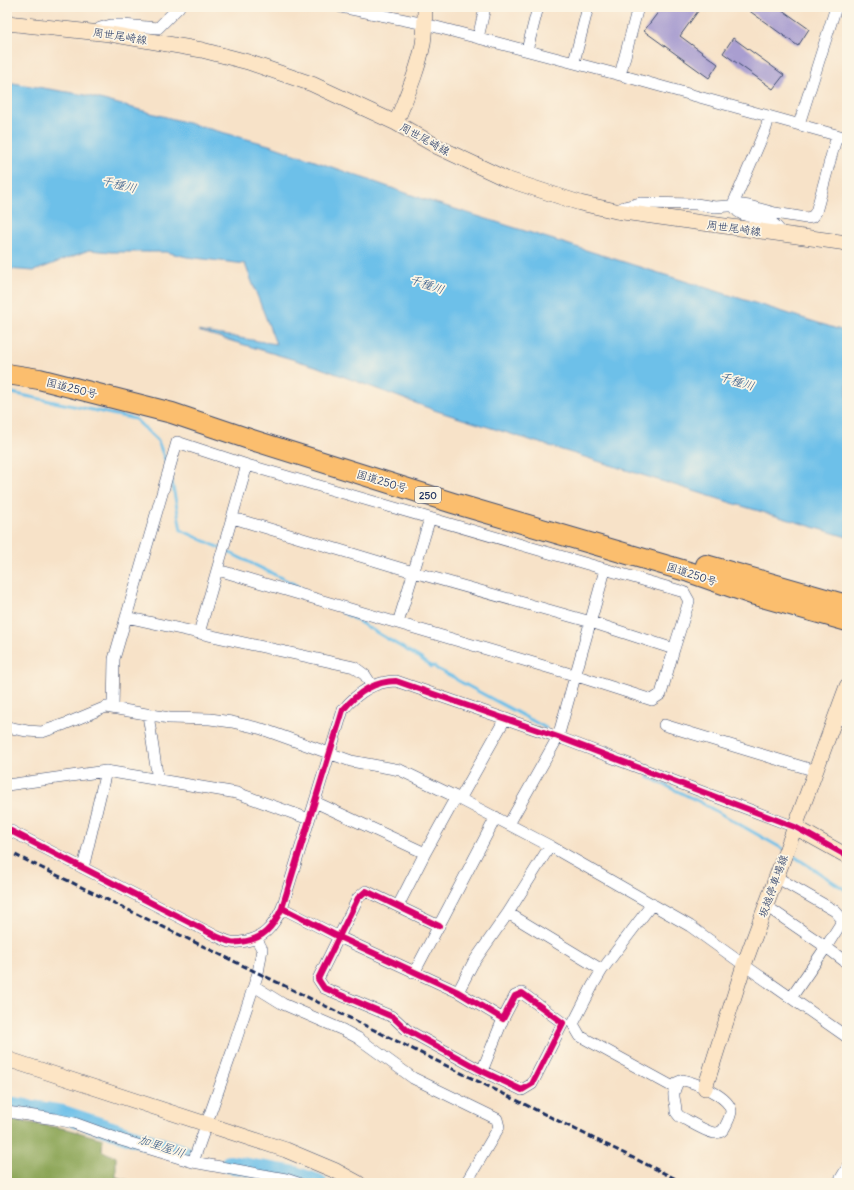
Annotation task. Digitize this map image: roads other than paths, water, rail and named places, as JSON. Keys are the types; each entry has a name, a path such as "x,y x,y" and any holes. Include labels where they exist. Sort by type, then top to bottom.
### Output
{"highway":[{"name":"国道250号","path":"7,362 39,366 177,403 259,431 456,492 847,605"},
{"name":"国道250号","path":"7,374 39,379 172,413 252,440 453,502 689,572 755,595 847,621"}],"main road":[{"path":"396,123 417,68 423,44 425,24 424,7"},
{"name":"周世尾崎線","path":"7,23 98,32 202,50 248,62 312,84 396,123 438,147 506,178 580,203 616,211 847,243"},
{"name":"坂越停車場線","path":"705,1088 744,965 776,877 816,771 842,719 847,686"},
{"path":"795,826 847,856"},
{"path":"7,1059 286,1150 336,1171 358,1183"}],"street":[{"path":"98,32 100,28 111,25 158,28 179,7"},
{"path":"341,7 425,24 574,62 842,137 816,212 812,217 806,218 775,213 749,206 715,207 696,204 640,203 624,207 616,211"},
{"path":"478,38 485,7"},
{"path":"527,50 538,7"},
{"path":"574,62 588,7"},
{"path":"620,75 638,7"},
{"path":"799,124 836,7"},
{"path":"769,117 766,128 734,202 734,206 738,212 753,218 770,221 783,234"},
{"path":"113,708 114,659 176,442 247,465 684,592 689,601 661,694 652,700 574,675 218,570"},
{"path":"199,633 247,465"},
{"path":"233,518 413,572 591,622 674,649"},
{"path":"398,623 430,518"},
{"path":"509,824 558,737 574,675 591,622 605,570"},
{"path":"126,617 354,667 365,675 372,686"},
{"path":"7,829 216,936 232,942 248,941 256,938 266,932 275,922 282,908 343,710 353,698 372,686 385,681 396,681 558,737 795,826"},
{"path":"7,727 42,732 106,707 169,718 210,718 262,729 351,761 400,770 496,817 550,846 690,926 847,1037"},
{"path":"148,715 158,780"},
{"path":"398,906 425,853 505,719"},
{"path":"664,725 816,771"},
{"path":"83,868 106,771"},
{"path":"7,785 106,771 237,793 309,818"},
{"path":"314,802 425,853"},
{"path":"414,972 496,817"},
{"path":"458,992 473,963 508,913 550,846"},
{"path":"776,877 835,911 846,919 791,998"},
{"path":"439,926 366,891 358,898 318,979 324,988 393,1017 408,1030 482,1071 522,1090 532,1084 602,970 652,904"},
{"path":"766,906 847,963"},
{"path":"282,908 339,937 458,992 503,1019"},
{"path":"508,913 602,970"},
{"path":"193,1162 258,973 262,949 256,938"},
{"path":"254,986 283,1004 358,1038 413,1078 497,1119 499,1127 466,1183"},
{"path":"482,1071 503,1019 515,996 522,993 568,1024 580,1036 675,1088"},
{"path":"683,1080 705,1088 724,1099 729,1106 731,1112 728,1122 721,1132 714,1133 679,1116 676,1112 676,1103 673,1097 678,1082 683,1080"},
{"path":"7,1112 74,1123 121,1140 193,1162 286,1179 298,1183"},
{"path":"838,1183 847,1168"}],"water":[{"name":"千種川","path":"7,82 85,95 269,145 423,199 847,332 847,537 732,503 437,411 315,366 198,331 276,344 245,264 187,257 166,252 111,252 89,250 34,271 7,269"}],"waterway":[{"path":"7,392 135,419 158,441 167,465"},
{"path":"171,476 181,530 220,548"},
{"path":"226,551 294,584 304,591"},
{"path":"342,612 420,658 432,667 434,666 546,728"},
{"path":"648,777 700,802 783,849"},
{"path":"789,853 847,891"},
{"name":"加里屋川","path":"7,1105 63,1114 191,1156"},
{"name":"加里屋川","path":"229,1164 295,1175 318,1183"}],"railway":[{"path":"7,851 684,1183"}]}
